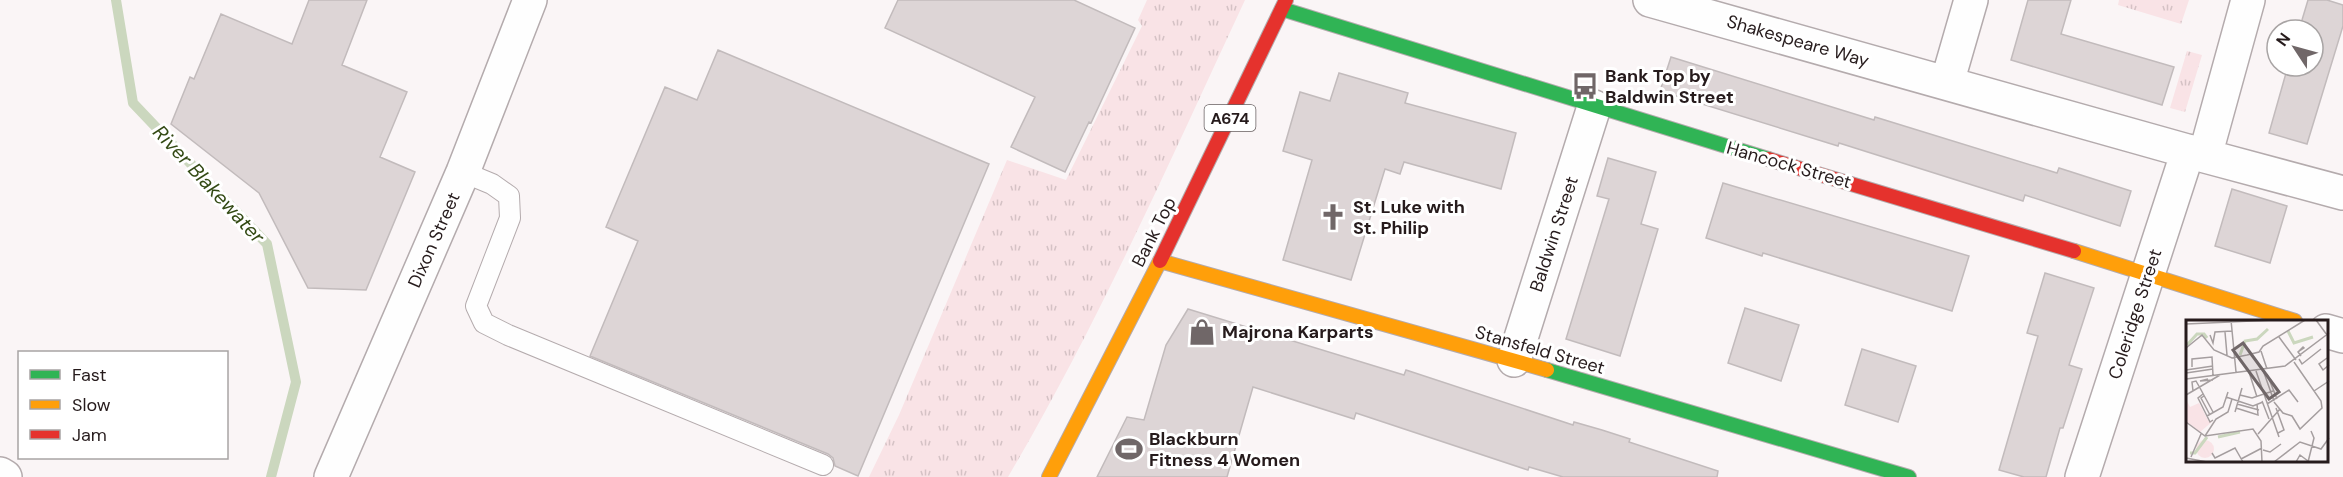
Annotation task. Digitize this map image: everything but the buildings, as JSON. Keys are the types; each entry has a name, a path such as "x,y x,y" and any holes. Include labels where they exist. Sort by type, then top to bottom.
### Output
{"street":[{"name":"Dixon Street","path":"331,477 463,172 530,0"},
{"name":"Shakespeare Way","path":"1653,0 2196,154 2343,193"},
{"path":"1947,82 1971,0"},
{"path":"2196,154 2248,0"},
{"name":"Hancock Street","path":"1284,4 1594,107 2148,273 2292,320"},
{"name":"Bank Top","path":"1049,477 1160,261 1284,4"},
{"name":"Baldwin Street","path":"1514,360 1594,107"},
{"name":"Coleridge Street","path":"2082,477 2148,273 2196,154"},
{"name":"Stansfeld Street","path":"1160,261 1514,360 1909,477"},
{"path":"2328,332 2343,336"},
{"path":"0,474 5,477"}],"lane":[{"path":"463,172 492,184 509,196 510,218 476,306 484,323 519,340 823,465"}],"green space":[{"path":"1147,0 1245,0 1103,301 1008,477 869,477 899,415 1007,160 1066,180 1142,26 1138,20"},
{"path":"2119,0 2189,0 2181,24 2118,5"},
{"path":"2187,51 2202,55 2185,112 2170,108"}],"waterway":[{"name":"River Blakewater","path":"116,0 133,103 267,244 296,382 271,477"}],"traffic: fast":[{"path":"1282,9 1768,159"},
{"path":"1547,370 1909,477"}],"traffic: slow":[{"path":"2074,251 2292,320"},
{"path":"1160,261 1547,370"},
{"path":"1049,477 1160,261"}],"traffic: jam":[{"path":"1160,261 1286,0"},
{"path":"1768,159 2074,251"}],"place":[{"name":"Bank Top by Baldwin Street","path":"1585,86"},
{"name":"St. Luke with St. Philip","path":"1333,217"},
{"name":"Majrona Karparts","path":"1202,332"},
{"name":"Blackburn Fitness 4 Women","path":"1129,449"}]}
